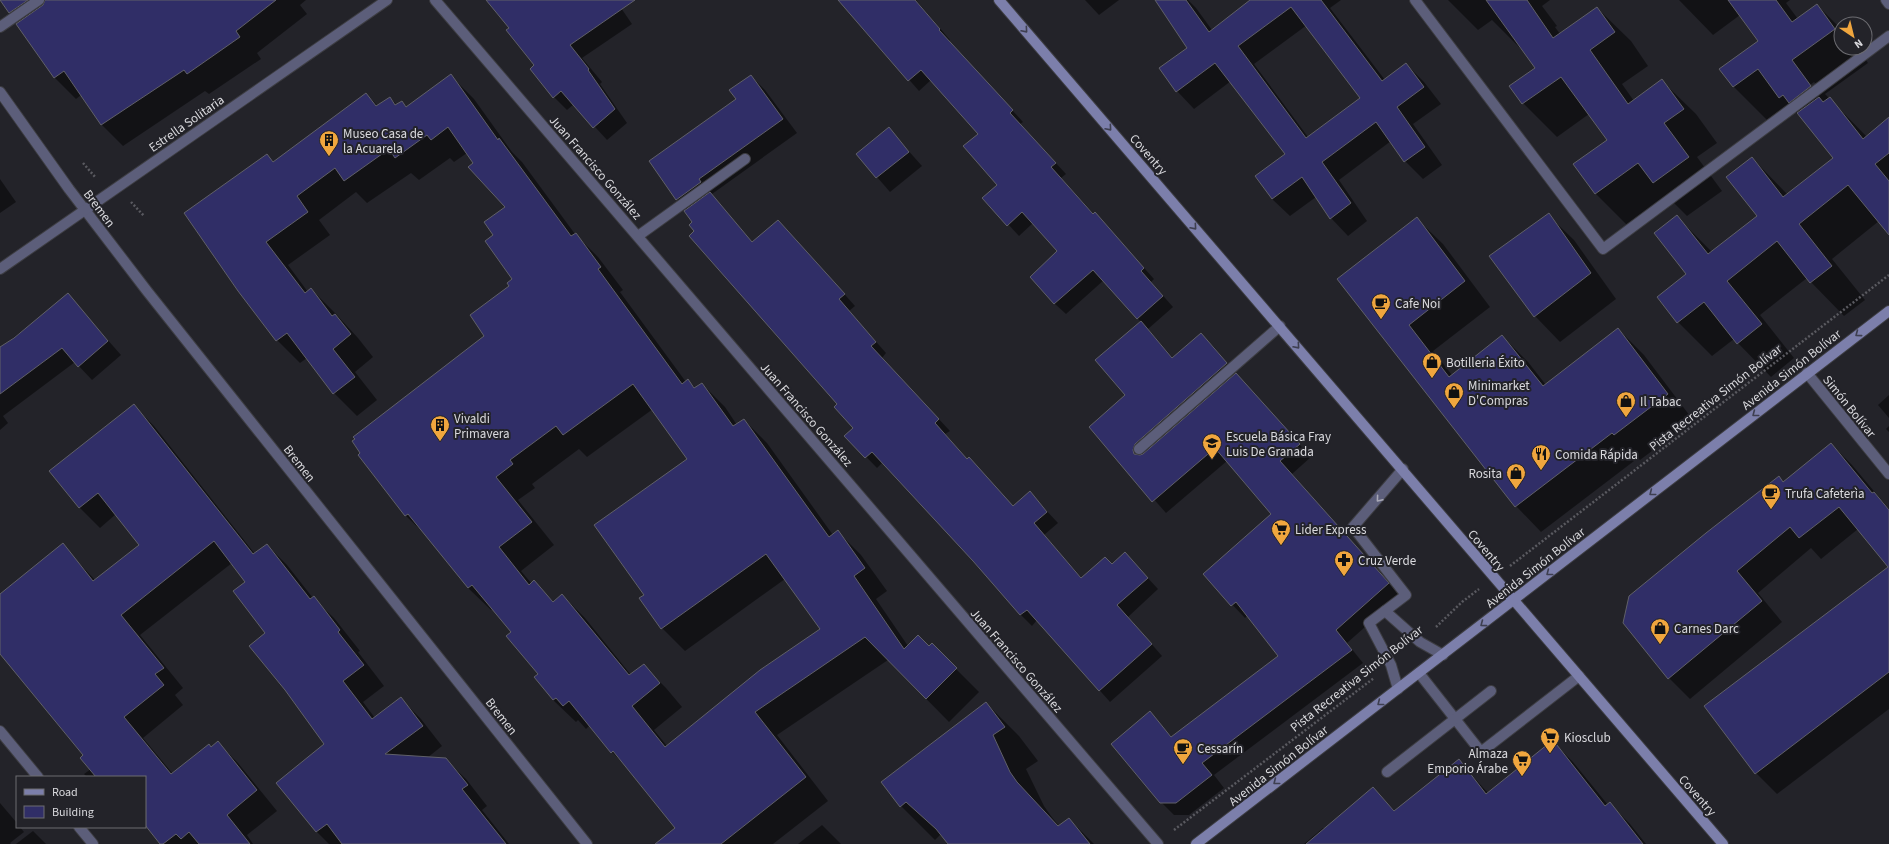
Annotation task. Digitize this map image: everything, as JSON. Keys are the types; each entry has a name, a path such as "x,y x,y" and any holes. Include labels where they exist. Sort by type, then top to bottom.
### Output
{"street":[{"path":"0,27 39,0"},
{"name":"Estrella Solitaria","path":"0,269 387,0"},
{"name":"Juan Francisco González","path":"436,0 1158,843"},
{"name":"Coventry","path":"999,0 1723,844"},
{"path":"1415,0 1603,249 1889,36"},
{"path":"1886,0 1889,4"},
{"name":"Bremen","path":"0,92 147,291 587,844"},
{"path":"638,236 745,159"},
{"name":"Avenida Simón Bolívar","path":"1196,844 1889,311"},
{"path":"1139,449 1280,326"},
{"name":"Simón Bolívar","path":"1807,373 1889,474"},
{"path":"1398,689 1391,665 1369,622 1406,595 1353,527 1403,470"},
{"path":"1385,611 1420,642 1443,655"},
{"path":"1419,673 1481,752 1579,676"},
{"path":"1387,772 1491,691"},
{"path":"0,731 37,776"},
{"path":"80,828 93,844"}],"path":[{"name":"Pista Recreativa Simón Bolívar","path":"1420,642 1462,602 1889,275"},
{"name":"Pista Recreativa Simón Bolívar","path":"1158,843 1391,665"}],"building":[{"path":"0,0 28,0 9,13"},
{"path":"45,0 276,0 236,31 240,37 187,74 184,70 101,125 64,71 54,78 16,24 43,5"},
{"path":"486,0 635,0 570,45 589,69 588,70 615,109 593,128 561,91 553,98 530,69 534,65 506,30 509,28"},
{"path":"838,0 915,0 940,29 939,30 1013,110 1010,113 1056,163 1051,167 1093,214 1095,212 1144,268 1141,271 1163,296 1137,319 1093,270 1054,304 1030,277 1057,251 1022,212 1007,226 982,198 997,185 963,146 978,134 921,70 908,81"},
{"path":"1155,0 1186,0 1209,32 1250,0 1321,0 1382,81 1406,63 1424,87 1397,107 1425,147 1404,162 1376,122 1322,162 1351,203 1330,219 1302,177 1272,199 1255,176 1285,154 1215,63 1176,92 1159,68 1187,48","holes":["1291,7 1360,98 1306,138 1238,46"]},
{"path":"1486,0 1527,0 1553,38 1597,7 1615,32 1590,50 1628,104 1662,79 1684,109 1664,123 1689,157 1653,183 1638,163 1595,194 1573,164 1607,140 1561,77 1522,104 1509,86 1535,68"},
{"path":"1728,0 1776,0 1792,22 1817,4 1833,26 1833,30 1792,60 1811,86 1789,103 1783,95 1779,98 1758,69 1733,87 1719,69 1758,41"},
{"path":"451,74 498,140 499,138 571,236 576,233 601,267 598,269 682,384 688,379 694,388 702,383 733,426 744,419 829,537 838,530 865,568 854,576 904,649 918,635 929,646 932,643 957,668 926,699 865,637 755,712 806,777 721,844 655,844 675,828 613,751 611,753 569,701 563,706 556,698 553,700 534,677 538,674 506,636 511,632 472,585 468,588 408,514 405,516 358,455 360,453 352,441 355,439 353,437 484,336 470,315 509,286 507,283 512,279 485,241 493,235 484,222 505,207 468,167 473,163 448,127 431,140 427,135 395,158 389,149 344,181 335,168 297,196 308,212 266,242 305,293 311,288 332,316 335,314 351,334 333,349 355,377 333,394 287,333 276,341 238,291 184,213 267,154 273,162 366,93 376,106 390,97 395,105 402,101 406,107","holes":["633,384 687,459 594,525 644,595 639,598 661,629 766,554 820,629 760,670 665,747 632,706 660,683 644,664 629,675 562,594 553,602 534,580 529,585 499,547 532,522 496,477 513,464 510,460 556,426 563,435"]},
{"path":"751,75 783,119 699,179 701,182 676,200 649,161 736,99 729,90"},
{"path":"1819,97 1823,102 1830,97 1863,139 1889,117 1889,153 1875,164 1889,181 1889,235 1848,185 1799,224 1832,266 1810,283 1777,241 1727,281 1762,324 1737,344 1704,302 1677,323 1657,297 1686,274 1654,233 1677,215 1708,254 1757,216 1726,177 1752,157 1783,197 1833,158 1797,113"},
{"path":"889,127 909,152 876,178 856,154"},
{"path":"710,192 752,242 778,220 845,294 839,299 876,342 871,346 939,419 935,423 967,459 969,457 1013,506 1030,491 1047,512 1034,523 1081,578 1105,557 1112,564 1125,552 1148,578 1117,605 1152,644 1099,691 1027,610 1020,615 973,561 872,452 865,458 844,436 853,428 834,407 837,404 689,236 694,231 689,225 692,222 684,211"},
{"path":"1549,213 1591,273 1534,317 1489,256"},
{"path":"1417,217 1465,281 1409,325 1449,377 1502,335 1543,386 1618,328 1668,394 1614,435 1612,433 1515,507 1337,279"},
{"path":"68,293 108,341 78,367 62,348 0,394 0,347 14,338"},
{"path":"1141,321 1172,358 1201,333 1227,363 1135,444 1133,450 1134,454 1143,454 1236,373 1300,444 1280,461 1389,583 1336,630 1352,650 1202,763 1212,775 1176,803 1160,803 1111,744 1150,711 1171,737 1278,656 1236,602 1231,606 1203,574 1271,514 1215,448 1152,502 1089,427 1125,395 1095,360"},
{"path":"134,404 253,554 267,544 310,599 314,596 340,630 338,632 364,665 343,681 372,719 401,697 423,726 385,754 446,758 468,785 462,789 506,844 342,844 327,824 316,832 276,783 324,744 285,690 249,646 265,633 233,591 245,582 214,541 121,615 164,668 155,674 164,685 124,717 171,774 209,744 211,747 218,741 257,790 227,815 250,844 199,844 189,832 181,839 176,834 163,844 160,844 146,826 146,776 95,776 80,758 83,755 0,654 0,594 63,543 93,581 139,545 98,493 79,508 49,471"},
{"path":"1831,443 1872,493 1874,492 1889,510 1889,672 1755,774 1704,706 1888,567 1839,507 1799,538 1790,527 1737,571 1762,601 1668,679 1623,623 1629,596 1779,476 1783,482"},
{"path":"986,702 1005,727 993,735 1010,772 1017,782 1058,826 1069,818 1090,844 948,844 936,829 906,802 900,807 881,782"},
{"path":"1553,740 1605,806 1610,802 1643,844 1306,844 1373,787 1394,811 1459,759 1486,794"}],"place":[{"name":"Museo Casa de la Acuarela","path":"329,157"},
{"name":"Cafe Noi","path":"1381,320"},
{"name":"Botilleria Éxito","path":"1432,379"},
{"name":"Minimarket D'Compras","path":"1454,409"},
{"name":"Il Tabac","path":"1626,418"},
{"name":"Vivaldi Primavera","path":"440,442"},
{"name":"Escuela Básica Fray Luis De Granada","path":"1212,460"},
{"name":"Comida Rápida","path":"1541,471"},
{"name":"Rosita","path":"1516,490"},
{"name":"Trufa Cafeterìa","path":"1771,510"},
{"name":"Lider Express","path":"1281,546"},
{"name":"Cruz Verde","path":"1344,577"},
{"name":"Carnes Darc","path":"1660,645"},
{"name":"Kiosclub","path":"1550,754"},
{"name":"Cessarín","path":"1183,765"},
{"name":"Almaza Emporio Árabe","path":"1522,777"}]}
